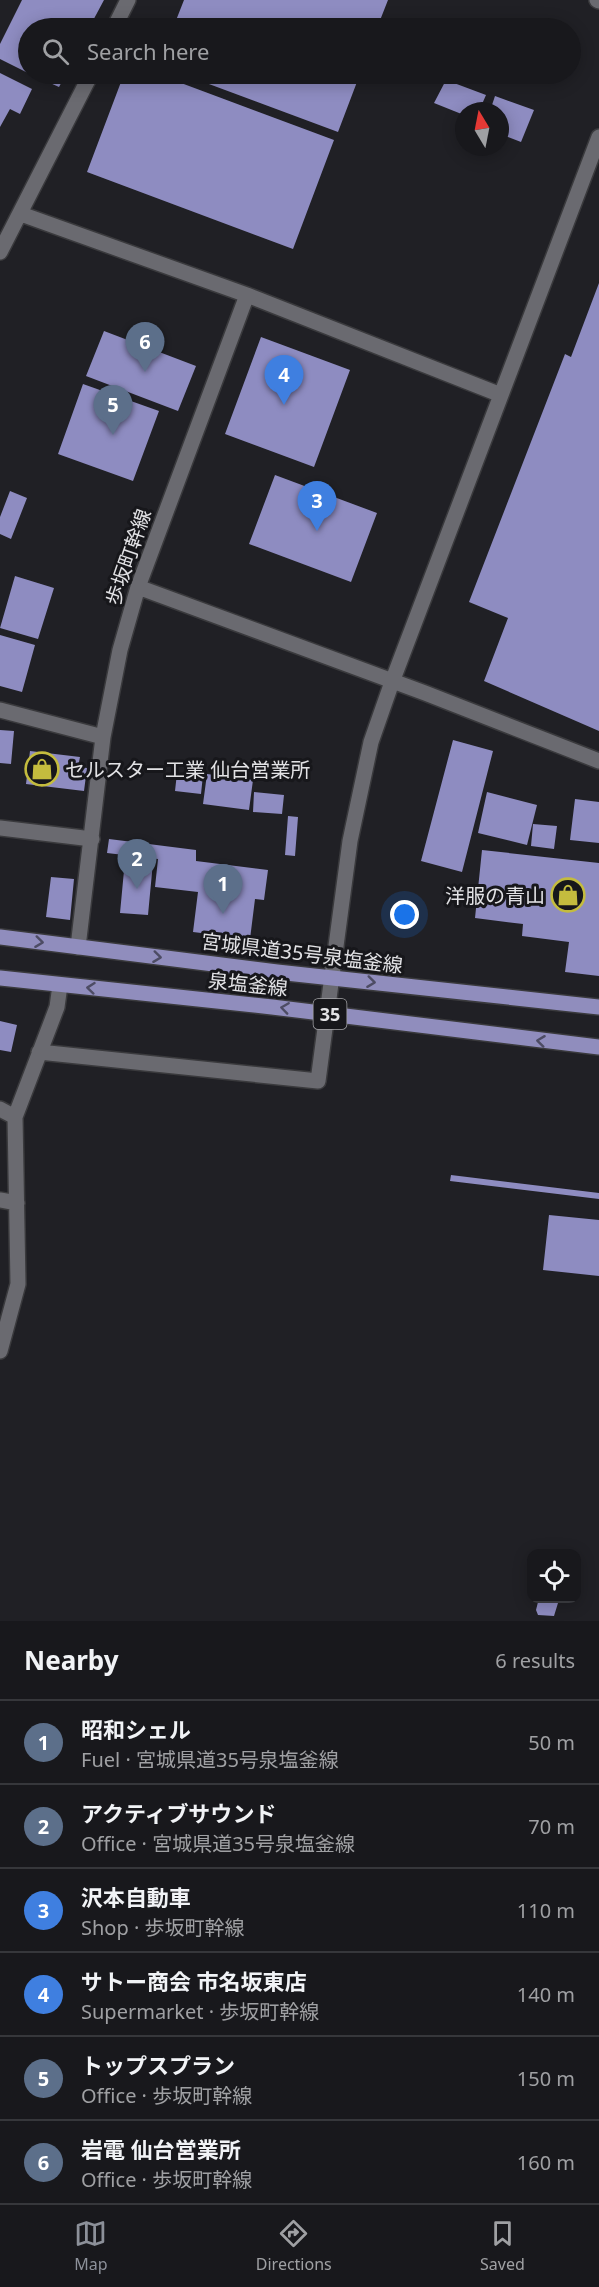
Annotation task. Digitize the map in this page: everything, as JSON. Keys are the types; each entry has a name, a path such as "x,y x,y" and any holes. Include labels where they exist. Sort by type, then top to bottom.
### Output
{"main road":[{"name":"宮城県道35号泉塩釜線","path":"0,937 599,1007"},
{"name":"泉塩釜線","path":"0,978 599,1047"}],"street":[{"path":"119,18 129,0"},
{"path":"0,252 86,84"},
{"path":"39,1052 318,1081 350,841 371,742 599,137"},
{"path":"21,214 247,295 501,395"},
{"name":"歩坂町幹線","path":"78,947 104,737 120,650 138,587 247,295"},
{"path":"138,587 599,761"},
{"path":"0,710 104,737"},
{"path":"0,828 92,839"},
{"path":"0,1351 6,1310 18,1284 15,1117 57,1007 60,985"},
{"path":"0,1109 15,1117"},
{"path":"0,1200 17,1203"}],"building":[{"path":"22,0 104,0 94,18 18,18 18,68 0,59 0,44"},
{"path":"184,0 388,0 381,18 177,18"},
{"path":"0,73 32,89 20,114 10,109 0,127"},
{"path":"120,84 184,84 334,140 293,249 87,172"},
{"path":"209,84 356,84 338,132"},
{"path":"444,84 457,84 486,95 483,102 455,102 455,111 434,103"},
{"path":"495,96 534,110 521,142 509,137 509,102 493,102"},
{"path":"599,283 599,731 484,681 508,618 469,602 565,354 571,357"},
{"path":"104,331 196,366 178,411 86,376"},
{"path":"261,337 350,370 314,467 225,434"},
{"path":"83,384 159,411 133,481 58,454"},
{"path":"275,475 377,513 351,582 249,544"},
{"path":"10,491 27,498 11,539 0,534 0,517"},
{"path":"15,576 54,588 38,639 0,628"},
{"path":"0,635 35,645 22,692 0,686"},
{"path":"0,730 14,731 11,764 0,763"},
{"path":"453,740 493,751 462,872 421,861"},
{"path":"30,751 80,757 78,767 87,768 84,791 26,784"},
{"path":"177,773 203,775 201,794 175,791"},
{"path":"207,774 253,780 249,810 203,804"},
{"path":"254,792 284,795 282,814 253,812"},
{"path":"487,792 537,805 527,845 478,833"},
{"path":"575,799 599,802 599,843 570,840"},
{"path":"288,816 298,817 295,856 285,855"},
{"path":"533,824 557,826 554,849 531,846"},
{"path":"109,839 196,850 196,861 268,870 264,900 255,899 250,939 193,932 198,892 155,887 158,859 107,853"},
{"path":"482,850 599,863 599,976 565,972 569,942 522,936 523,924 475,918"},
{"path":"125,860 153,862 148,915 120,913"},
{"path":"51,877 74,879 70,920 46,917"},
{"path":"0,1021 17,1025 11,1052 0,1050"},
{"path":"451,1175 599,1193 599,1199 450,1181"},
{"path":"549,1215 599,1220 599,1276 543,1270"},
{"path":"538,1603 558,1603 554,1616 538,1615 536,1610"}],"place":[{"name":"岩電 仙台営業所","path":"145,372"},
{"name":"サトー商会 市名坂東店","path":"284,405"},
{"name":"トップスプラン","path":"113,435"},
{"name":"沢本自動車","path":"317,531"},
{"name":"セルスター工業 仙台営業所","path":"42,769"},
{"name":"アクティブサウンド","path":"137,889"},
{"name":"洋服の青山","path":"568,895"},
{"name":"昭和シェル","path":"223,914"}]}
